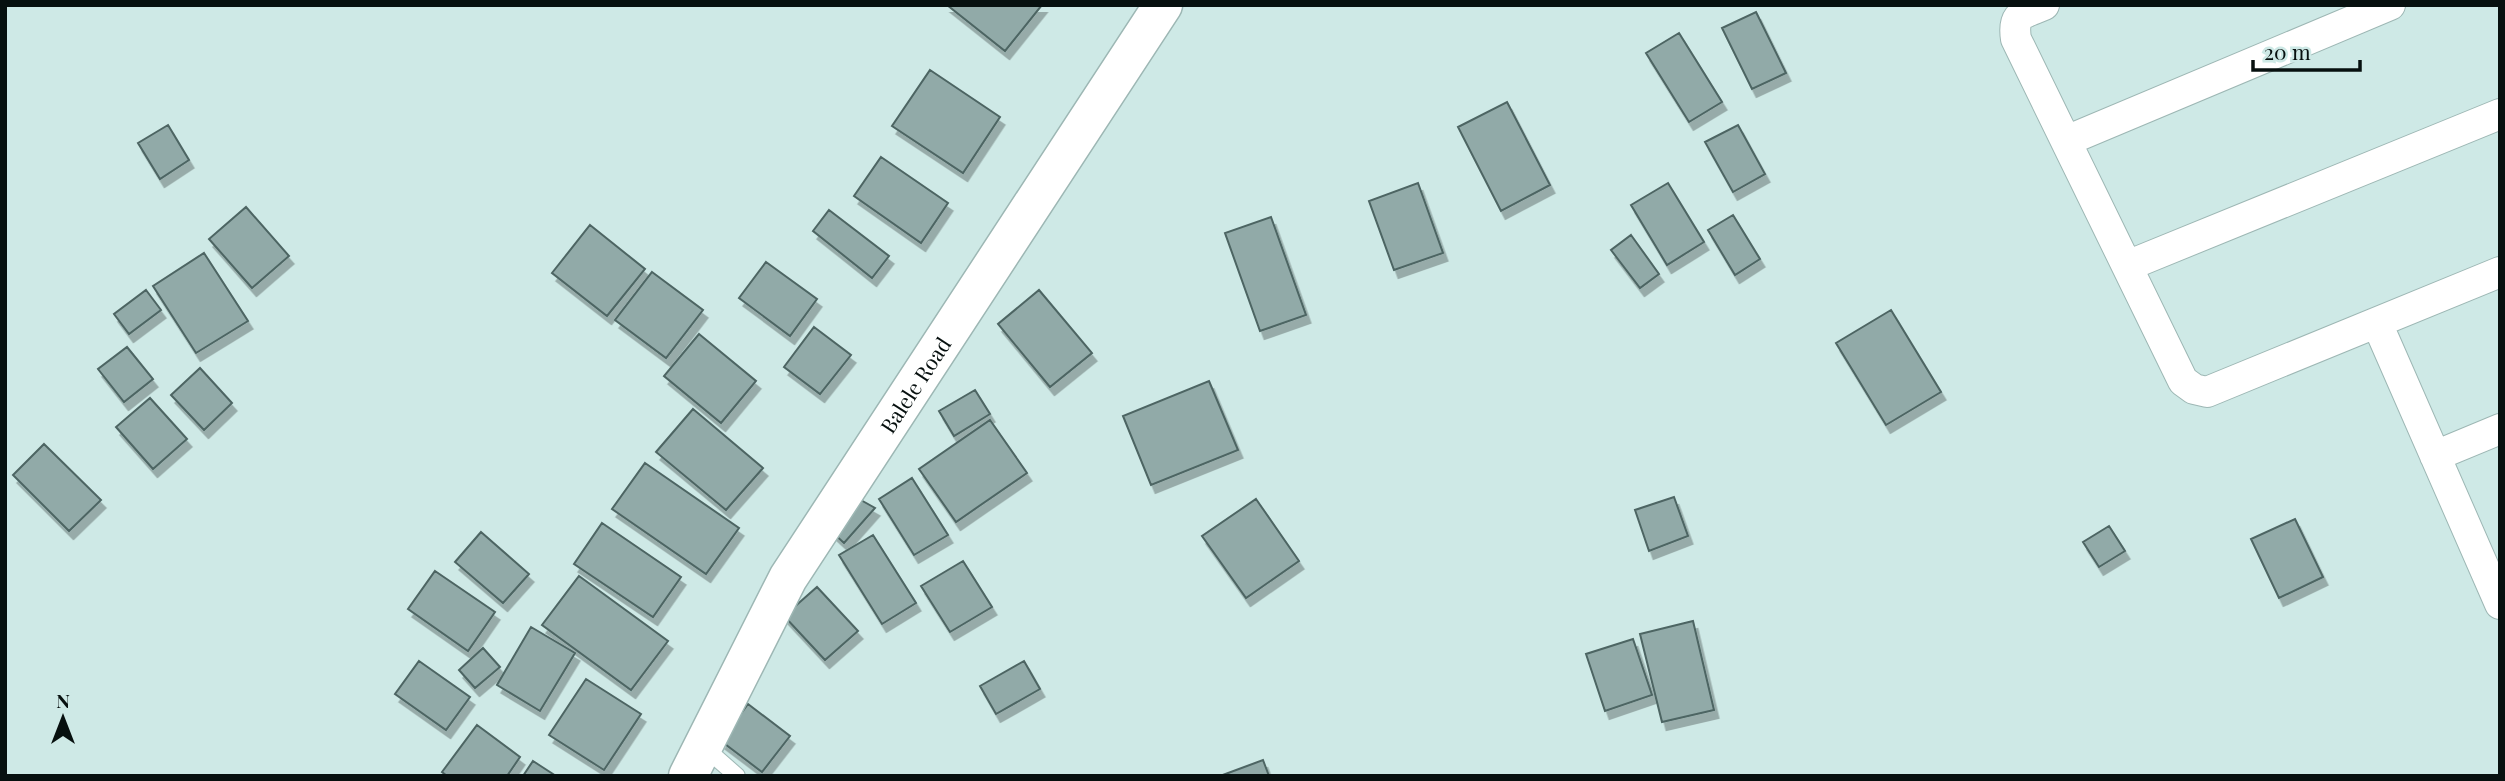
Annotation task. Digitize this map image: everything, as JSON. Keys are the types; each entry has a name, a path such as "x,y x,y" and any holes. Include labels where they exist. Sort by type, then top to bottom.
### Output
{"street":[{"name":"Balele Road","path":"695,761 788,578 1163,5"},
{"path":"2043,5 2019,16 2014,24 2016,39 2183,381 2194,389 2207,392 2500,272"},
{"path":"2066,141 2390,5"},
{"path":"2127,266 2500,114"},
{"path":"2377,323 2497,589"},
{"path":"2435,456 2500,429"}],"lane":[{"path":"695,761 737,776"}],"building":[{"path":"947,5 1042,5 1005,51"},
{"path":"1756,12 1786,73 1752,89 1722,28"},
{"path":"1679,33 1722,102 1689,122 1646,53"},
{"path":"930,70 1000,117 963,173 892,126"},
{"path":"1507,102 1550,185 1501,211 1458,127"},
{"path":"168,125 189,160 160,179 138,143"},
{"path":"1738,125 1765,174 1733,192 1705,142"},
{"path":"881,157 948,203 921,243 854,196"},
{"path":"1418,183 1443,253 1394,270 1369,201"},
{"path":"1668,183 1704,242 1667,265 1631,205"},
{"path":"246,207 289,256 252,288 209,239"},
{"path":"829,210 889,256 872,278 813,231"},
{"path":"1733,215 1760,259 1735,275 1708,230"},
{"path":"1271,217 1306,315 1260,331 1225,233"},
{"path":"590,225 645,269 607,316 552,273"},
{"path":"1631,235 1659,274 1640,288 1611,250"},
{"path":"204,253 248,321 196,353 153,286"},
{"path":"766,262 817,299 790,336 739,298"},
{"path":"652,272 703,310 666,358 615,320"},
{"path":"146,290 161,310 129,334 114,314"},
{"path":"1039,290 1092,353 1050,387 998,324"},
{"path":"1891,310 1941,392 1886,425 1836,343"},
{"path":"814,327 851,355 820,394 784,367"},
{"path":"699,334 756,381 721,423 664,376"},
{"path":"127,347 153,379 124,402 98,369"},
{"path":"200,368 232,403 204,430 171,395"},
{"path":"1209,381 1238,450 1151,485 1123,416"},
{"path":"975,390 990,414 954,436 939,411"},
{"path":"150,398 187,439 153,469 116,427"},
{"path":"693,409 763,468 726,510 656,452"},
{"path":"990,420 1027,473 956,522 919,469"},
{"path":"44,444 101,500 69,531 13,475"},
{"path":"645,463 739,528 706,574 612,509"},
{"path":"912,478 948,535 914,555 879,499"},
{"path":"1674,497 1688,536 1649,551 1635,510"},
{"path":"859,499 875,508 844,543 832,532"},
{"path":"1256,499 1299,561 1246,598 1202,536"},
{"path":"2295,519 2323,577 2279,598 2251,539"},
{"path":"602,523 681,577 653,617 574,564"},
{"path":"2109,526 2125,551 2099,567 2083,542"},
{"path":"481,532 529,574 503,603 455,562"},
{"path":"873,535 916,603 882,624 839,555"},
{"path":"963,561 992,607 950,632 921,586"},
{"path":"435,571 495,612 468,651 408,609"},
{"path":"579,576 668,641 631,690 542,625"},
{"path":"817,587 858,631 825,660 784,616"},
{"path":"1693,621 1714,710 1662,722 1640,634"},
{"path":"531,627 575,653 540,711 497,685"},
{"path":"1633,639 1652,695 1605,711 1586,654"},
{"path":"483,648 500,667 475,688 459,670"},
{"path":"419,661 470,697 446,730 395,694"},
{"path":"1024,661 1040,689 996,714 980,686"},
{"path":"586,679 641,714 604,770 549,735"},
{"path":"748,704 790,736 762,772 721,741"},
{"path":"477,725 520,757 507,776 447,776 442,772"},
{"path":"1263,760 1269,776 1220,776"},
{"path":"533,761 556,776 523,776"}]}
